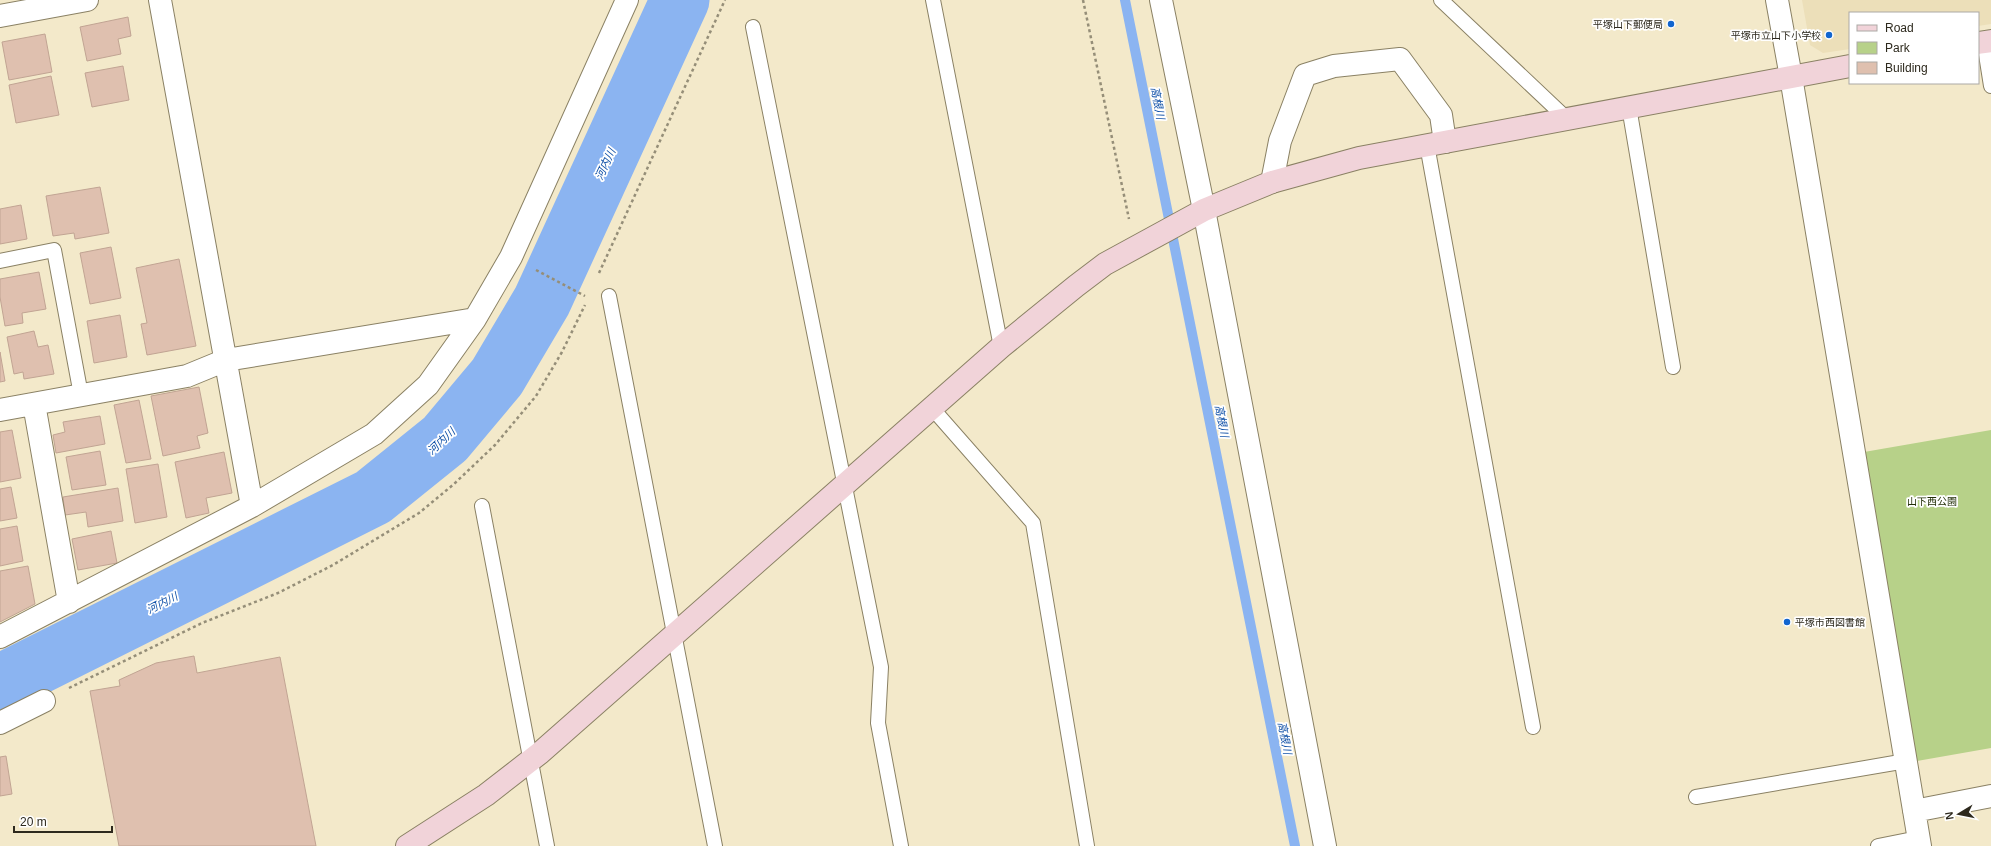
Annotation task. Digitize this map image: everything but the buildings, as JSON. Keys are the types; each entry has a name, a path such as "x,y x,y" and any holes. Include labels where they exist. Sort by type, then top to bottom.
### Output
{"street":[{"path":"0,16 87,0"},
{"path":"160,0 252,506"},
{"path":"0,637 252,506 374,434 428,385 475,319 511,258 627,0"},
{"path":"1161,0 1199,214 1325,846"},
{"path":"1776,0 1791,77 1919,842"},
{"path":"1272,182 1280,141 1305,75 1334,66 1400,59 1441,115 1436,144"},
{"path":"407,846 486,795 531,760 1001,347 1105,264 1135,246 1199,214 1272,182 1359,158 1849,66"},
{"path":"0,410 188,376 226,360 475,319"},
{"path":"34,404 69,602"},
{"path":"0,723 44,701"},
{"path":"1914,810 1991,796"}],"lane":[{"path":"933,0 1001,347"},
{"path":"1440,0 1568,119"},
{"path":"753,27 881,667 878,723 901,846"},
{"path":"1984,42 1991,86"},
{"path":"1629,107 1673,367"},
{"path":"1436,144 1533,727"},
{"path":"0,261 54,250 81,395"},
{"path":"609,296 673,635 715,846"},
{"path":"932,408 1033,523 1087,846"},
{"path":"482,506 547,846"},
{"path":"1696,797 1906,761"},
{"path":"1878,846 1919,842"}],"path":[{"path":"1083,0 1135,246"},
{"path":"533,269 586,296"}],"shaded area":[{"name":"平塚市立山下小学校","path":"1802,0 1991,0 1991,24 1979,26 1979,12 1849,12 1849,49 1823,53 1810,45"}],"green space":[{"name":"山下西公園","path":"1991,430 1991,748 1917,761 1864,452"}],"waterway":[{"name":"河内川","path":"0,684 373,497 445,439 497,377 542,301 680,0"},
{"name":"高根川","path":"1125,0 1295,846"}],"place":[{"name":"平塚山下郵便局","path":"1671,24"},
{"name":"平塚市立山下小学校","path":"1829,35"},
{"name":"平塚市西図書館","path":"1787,622"}]}
